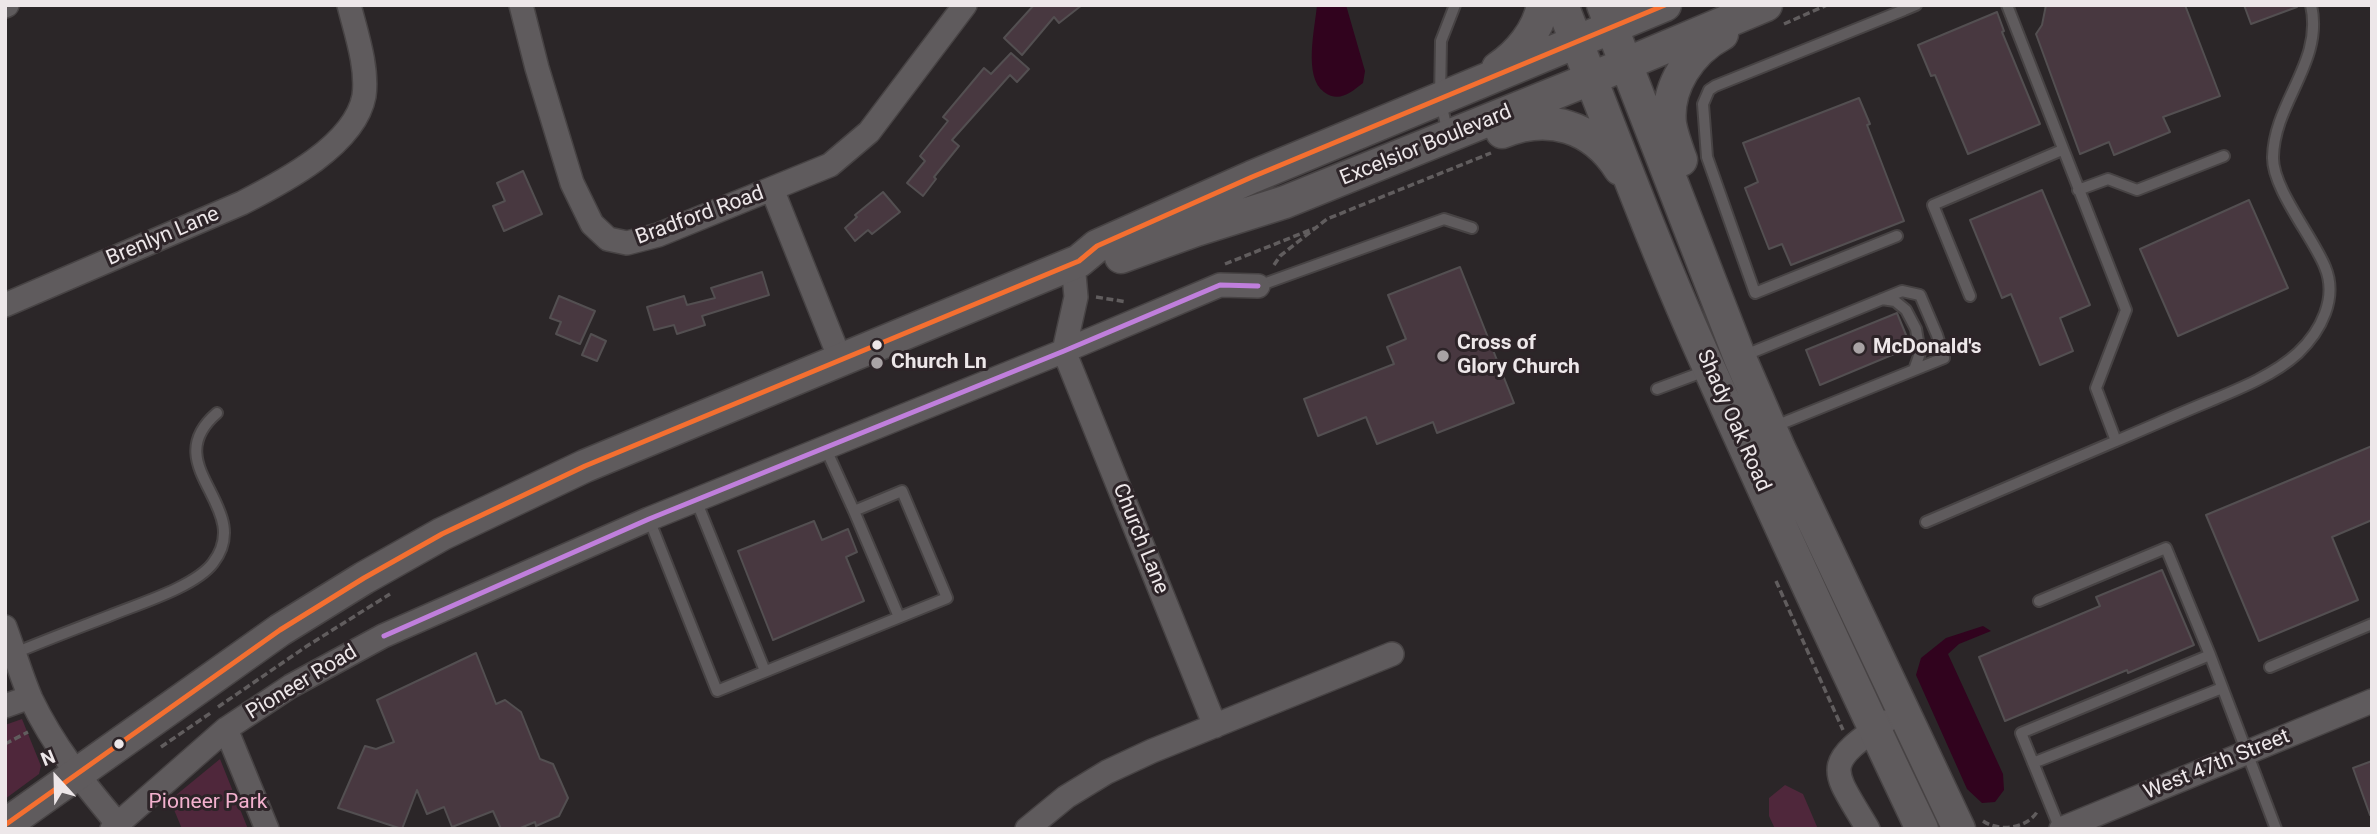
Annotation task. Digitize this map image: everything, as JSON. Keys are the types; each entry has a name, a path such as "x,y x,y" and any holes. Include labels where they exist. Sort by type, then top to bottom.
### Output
{"main road":[{"path":"1476,83 1513,58 1534,29 1543,5"},
{"name":"Shady Oak Road","path":"1562,5 1635,194 1725,364 1756,434 1875,730 1922,829"},
{"name":"Excelsior Boulevard","path":"5,825 290,624 353,584 442,534 585,466 1076,262 1097,246 1252,177 1576,41 1607,16 1665,5"},
{"name":"Excelsior Boulevard","path":"1076,262 1103,263 1284,202 1766,5"},
{"path":"1721,305 1719,261 1670,124 1672,96 1679,77 1698,50 1710,40 1778,5"},
{"name":"Shady Oak Road","path":"1607,16 1721,305 1725,364"},
{"path":"1284,202 1385,179 1530,122 1562,124 1605,149 1635,194"},
{"name":"Shady Oak Road","path":"1756,434 1902,711 1959,829"}],"street":[{"name":"Brenlyn Lane","path":"5,305 242,203 278,185 316,159 357,120 364,94 362,60 349,5"},
{"name":"Bradford Road","path":"520,5 572,183 592,223 608,239 627,243 658,234 830,164 869,132 965,5"},
{"path":"772,189 840,359"},
{"path":"1064,351 1076,297 1076,262"},
{"name":"Pioneer Road","path":"115,826 226,729 291,686 383,636 649,519 1220,285 1258,286"},
{"name":"Church Lane","path":"1064,351 1215,726"},
{"path":"5,628 30,697 44,724 115,826"},
{"path":"1027,829 1066,797 1107,772 1392,654"},
{"path":"5,706 30,697"},
{"name":"West 47th Street","path":"2071,827 2372,701"},
{"path":"1868,829 1838,777 1842,758 1854,744 1902,711"},
{"path":"226,729 267,829"}],"lane":[{"path":"1448,137 1440,98 1441,41 1455,5"},
{"path":"1897,236 1755,293 1707,157 1703,104 1709,90 1715,86 1916,5"},
{"path":"2007,5 2126,310 2096,388 2116,441"},
{"path":"1926,522 2242,387 2298,354 2314,335 2331,298 2325,268 2277,178 2273,162 2277,128 2314,37 2315,20 2311,5"},
{"path":"1970,296 1933,205 2062,150"},
{"path":"2078,190 2108,178 2137,190 2224,156"},
{"path":"1258,286 1444,219 1472,228"},
{"path":"1657,389 1725,364 1878,299 1902,291 1920,295 1944,358 1756,434"},
{"path":"1878,299 1895,301 1906,310 1916,329 1920,353 1914,370"},
{"path":"15,653 162,595 197,577 212,565 222,549 226,535 223,520 195,457 195,445 199,432 216,414"},
{"path":"825,447 899,617"},
{"path":"649,519 717,691 947,598 902,491 854,511"},
{"path":"696,500 765,671"},
{"path":"2039,601 2166,548 2276,829"},
{"path":"2270,667 2372,624"},
{"path":"2071,827 2033,763 2021,733 2210,655"},
{"path":"2033,763 2222,688"}],"path":[{"path":"1258,286 1280,256 1326,219 1498,150"},
{"path":"1216,268 1315,228"},
{"path":"1076,297 1089,296 1132,302"},
{"path":"153,752 307,646 393,593"}],"green space":[{"path":"22,719 41,766 39,774 5,799 5,725"},
{"name":"Pioneer Park","path":"220,759 248,829 182,829 170,800"},
{"path":"1785,785 1803,794 1818,829 1775,829 1769,816 1769,798"}],"shaded area":[{"path":"1317,5 1346,5 1365,71 1363,83 1340,97 1324,92 1314,75 1312,52"},
{"path":"1983,626 1991,631 1959,644 1948,654 2003,774 2004,790 1995,802 1982,803 1967,789 1916,675 1921,658 1946,638"}],"building":[{"path":"1034,5 1082,5 1059,23 1054,17 1022,55 1004,38"},
{"path":"2046,5 2185,5 2220,96 2163,117 2170,132 2114,155 2109,142 2080,154 2036,34 2042,25"},
{"path":"2244,5 2297,5 2297,7 2251,24"},
{"path":"1997,12 2004,31 2002,32 2040,124 1968,154 1935,75 1931,76 1918,45"},
{"path":"1011,53 1029,69 1017,82 1010,75 952,140 959,146 934,177 936,179 923,196 907,183 925,161 920,156 948,121 943,117 984,68 991,74"},
{"path":"1859,98 1904,221 1791,265 1782,244 1769,249 1745,188 1758,182 1743,143"},
{"path":"523,171 542,214 504,231 493,206 505,201 497,183"},
{"path":"2042,190 2090,305 2060,318 2073,351 2040,365 2011,294 2002,298 1970,220"},
{"path":"883,192 900,212 872,234 868,230 855,241 845,228 857,217 855,215"},
{"path":"2249,200 2288,288 2178,336 2140,249"},
{"name":"Cross of Glory Church","path":"1460,267 1514,403 1437,433 1433,422 1377,444 1366,417 1318,436 1304,399 1394,364 1387,347 1406,339 1388,295"},
{"path":"762,272 769,295 702,316 705,325 677,334 674,325 654,330 647,307 684,296 687,305 715,298 711,288"},
{"path":"559,296 595,311 580,344 556,334 561,322 550,318"},
{"name":"McDonald's","path":"1897,313 1911,347 1820,385 1806,350"},
{"path":"591,334 606,341 597,361 582,355"},
{"path":"2372,446 2372,520 2332,537 2358,600 2259,641 2206,515"},
{"path":"814,521 822,540 848,529 857,552 846,557 864,601 773,640 738,551"},
{"path":"2162,570 2194,645 2005,721 1979,657 2100,606 2096,597"},
{"path":"476,653 496,704 505,700 521,712 540,759 553,764 568,798 559,816 536,826 535,822 518,829 501,829 493,811 452,827 444,807 427,814 417,790 402,829 338,808 365,746 376,749 394,742 377,700"},
{"path":"2372,761 2372,814 2370,815 2353,768"}],"transit line":[{"path":"5,825 280,630 442,534 585,466 1079,261 1097,246 1252,177 1665,5"},
{"path":"384,636 649,519 1220,285 1258,286"}],"place":[{"name":"McDonald's","path":"1859,348"},
{"name":"Cross of Glory Church","path":"1443,356"},
{"name":"Church Ln","path":"877,363"}]}
